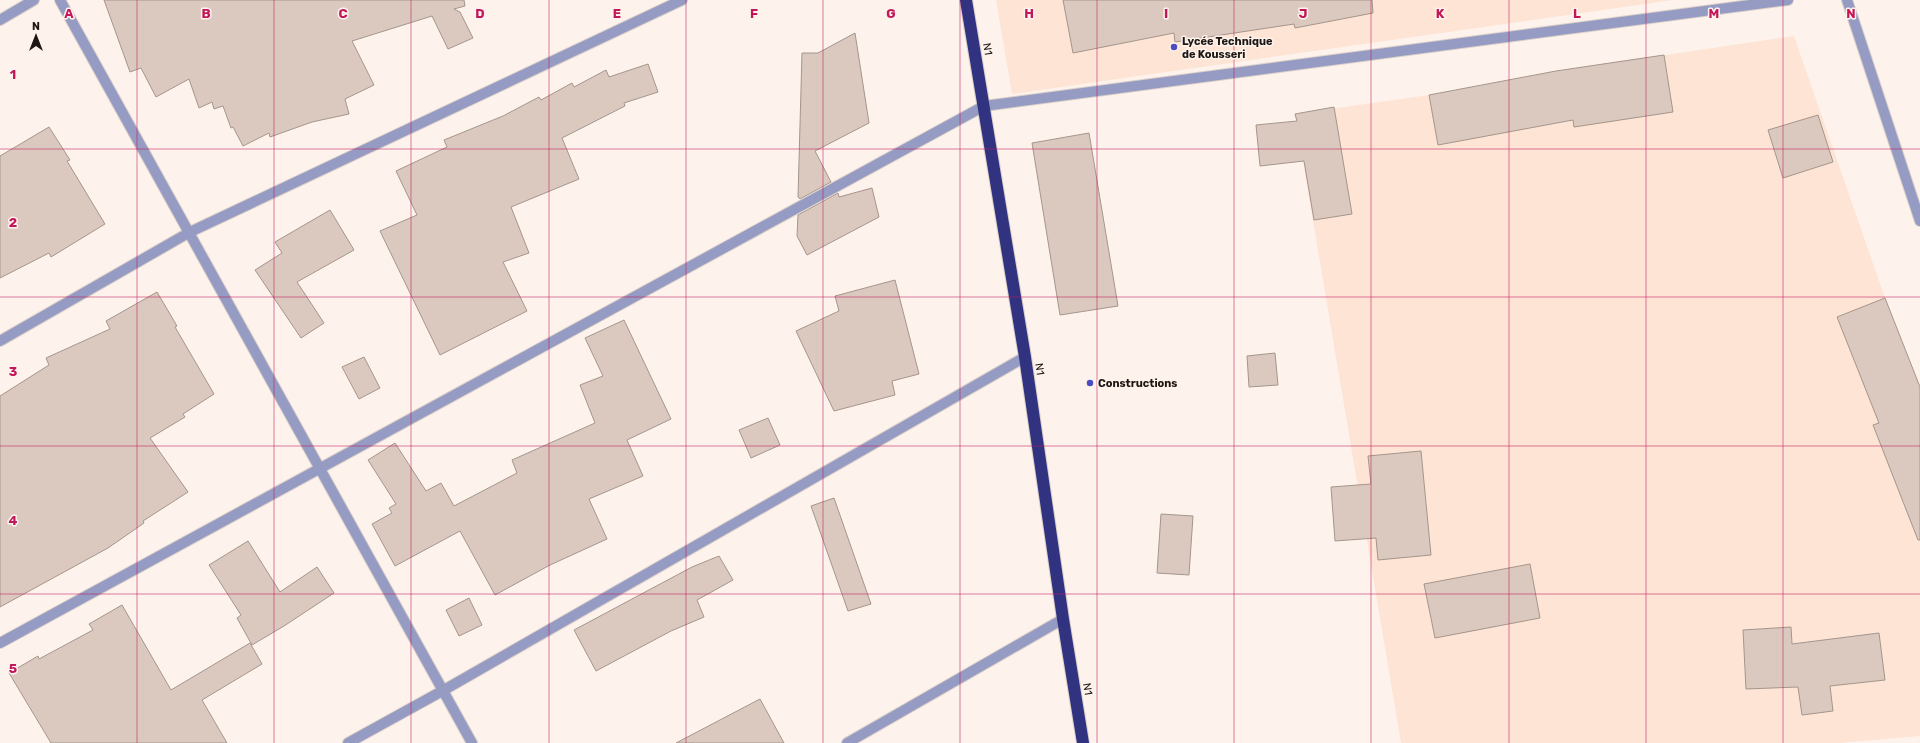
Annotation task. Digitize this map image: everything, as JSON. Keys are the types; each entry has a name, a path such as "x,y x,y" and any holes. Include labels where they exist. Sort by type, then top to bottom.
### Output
{"highway":[{"name":"N1","path":"966,0 1025,357 1063,619 1084,743"}],"street":[{"path":"0,20 34,0"},
{"path":"60,0 444,690 472,743"},
{"path":"0,341 190,232 682,0"},
{"path":"0,643 984,106 1788,0"},
{"path":"1847,0 1920,221"},
{"path":"348,743 444,690 1025,357"},
{"path":"847,743 1063,619"}],"shaded area":[{"name":"Lycée Technique de Kousseri","path":"996,0 1673,0 1012,94"},
{"path":"1794,36 1885,298 1920,388 1920,736 1839,743 1401,743 1295,114 1429,95 1591,66"}],"building":[{"path":"104,0 464,0 465,6 454,9 460,12 473,38 448,49 432,16 352,41 374,85 345,99 349,114 312,122 270,137 269,133 243,146 233,127 231,128 223,106 214,109 212,102 199,108 189,79 156,97 141,68 130,72"},
{"path":"1063,0 1372,0 1373,13 1295,28 1294,24 1175,42 1174,33 1073,53"},
{"path":"855,33 869,123 815,151 831,182 800,199 798,197 802,53 818,53"},
{"path":"1664,55 1673,112 1574,127 1573,120 1438,145 1429,95 1556,71"},
{"path":"648,64 658,92 624,103 625,106 562,138 579,179 511,207 529,253 503,262 527,311 440,355 380,231 417,215 396,171 447,147 444,140 503,116 539,97 541,100 572,83 574,87 606,70 609,77"},
{"path":"1334,107 1352,214 1314,220 1304,161 1260,166 1256,125 1297,121 1295,114"},
{"path":"1818,115 1833,162 1783,178 1768,130"},
{"path":"49,127 70,160 67,161 105,224 51,257 49,253 0,278 0,156"},
{"path":"1089,133 1118,306 1060,315 1032,143"},
{"path":"872,188 879,217 807,255 797,236 798,215 838,193 839,197"},
{"path":"330,210 354,250 297,282 324,323 301,338 255,270 282,253 275,242"},
{"path":"895,280 919,374 892,381 895,395 834,411 796,331 839,311 835,296"},
{"path":"157,292 177,326 175,327 214,394 183,414 185,417 150,438 188,492 143,521 144,523 108,548 0,607 0,396 49,365 46,358 110,329 106,321"},
{"path":"1885,298 1920,387 1920,540 1918,540 1873,425 1879,423 1837,317"},
{"path":"624,320 671,419 627,440 643,476 589,499 607,539 550,565 495,595 460,531 395,566 372,524 392,513 389,508 396,504 368,460 395,443 426,491 441,483 454,506 517,473 512,460 595,423 580,385 603,376 585,338"},
{"path":"1275,353 1278,385 1249,387 1247,356"},
{"path":"364,357 380,388 359,399 342,367"},
{"path":"768,418 780,445 751,458 739,430"},
{"path":"1421,451 1431,555 1378,560 1376,538 1335,541 1331,487 1371,484 1368,456"},
{"path":"834,498 871,604 848,611 811,506"},
{"path":"1161,514 1193,516 1189,575 1157,573"},
{"path":"248,541 280,592 317,567 334,593 252,645 237,618 241,615 209,565"},
{"path":"719,556 733,580 697,600 704,617 671,631 596,671 574,630 692,567"},
{"path":"1530,564 1540,618 1435,638 1424,584"},
{"path":"469,598 482,625 459,636 446,610"},
{"path":"122,605 171,690 250,643 262,664 202,700 227,743 51,743 9,673 38,656 39,659 93,630 89,624"},
{"path":"1791,627 1792,644 1879,633 1885,680 1830,686 1833,711 1802,715 1798,687 1746,689 1743,630"},
{"path":"760,699 784,743 676,743"}],"place":[{"name":"Lycée Technique de Kousseri","path":"1174,47"},
{"name":"Constructions","path":"1090,383"}]}
